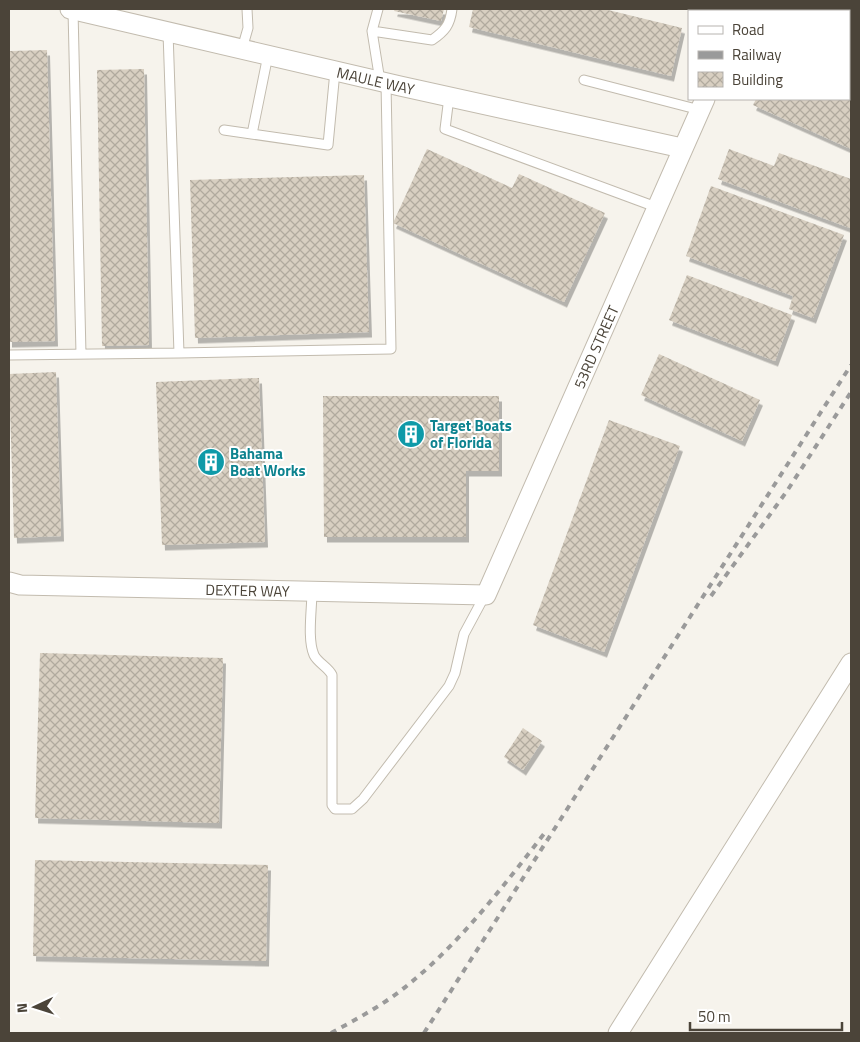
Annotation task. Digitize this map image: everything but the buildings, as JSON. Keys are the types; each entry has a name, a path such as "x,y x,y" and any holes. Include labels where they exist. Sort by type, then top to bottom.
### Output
{"street":[{"name":"MAULE WAY","path":"78,10 383,82 682,148"},
{"name":"53RD STREET","path":"486,594 702,104"},
{"name":"DEXTER WAY","path":"9,582 20,585 486,594"},
{"path":"618,1033 851,663"}],"lane":[{"path":"242,49 248,28 247,9"},
{"path":"9,355 391,349 383,82 372,31 378,9"},
{"path":"372,31 432,40 444,32 450,20 452,9"},
{"path":"736,9 744,10"},
{"path":"78,10 81,354"},
{"path":"168,32 179,353"},
{"path":"252,134 268,55"},
{"path":"224,130 328,145 335,71"},
{"path":"584,80 702,104"},
{"path":"449,97 444,129 656,207"},
{"path":"312,591 311,639 313,650 315,657 326,666 332,676 332,806 335,809 352,809 363,799 449,686 455,673 464,634 486,594"}],"railway":[{"path":"424,1033 851,365"},
{"path":"711,596 787,491 851,392"},
{"path":"331,1033 361,1017 390,998 428,967 465,931 547,830"}],"place":[{"name":"Target Boats of Florida","path":"411,434"},
{"name":"Bahama Boat Works","path":"211,462"}]}
